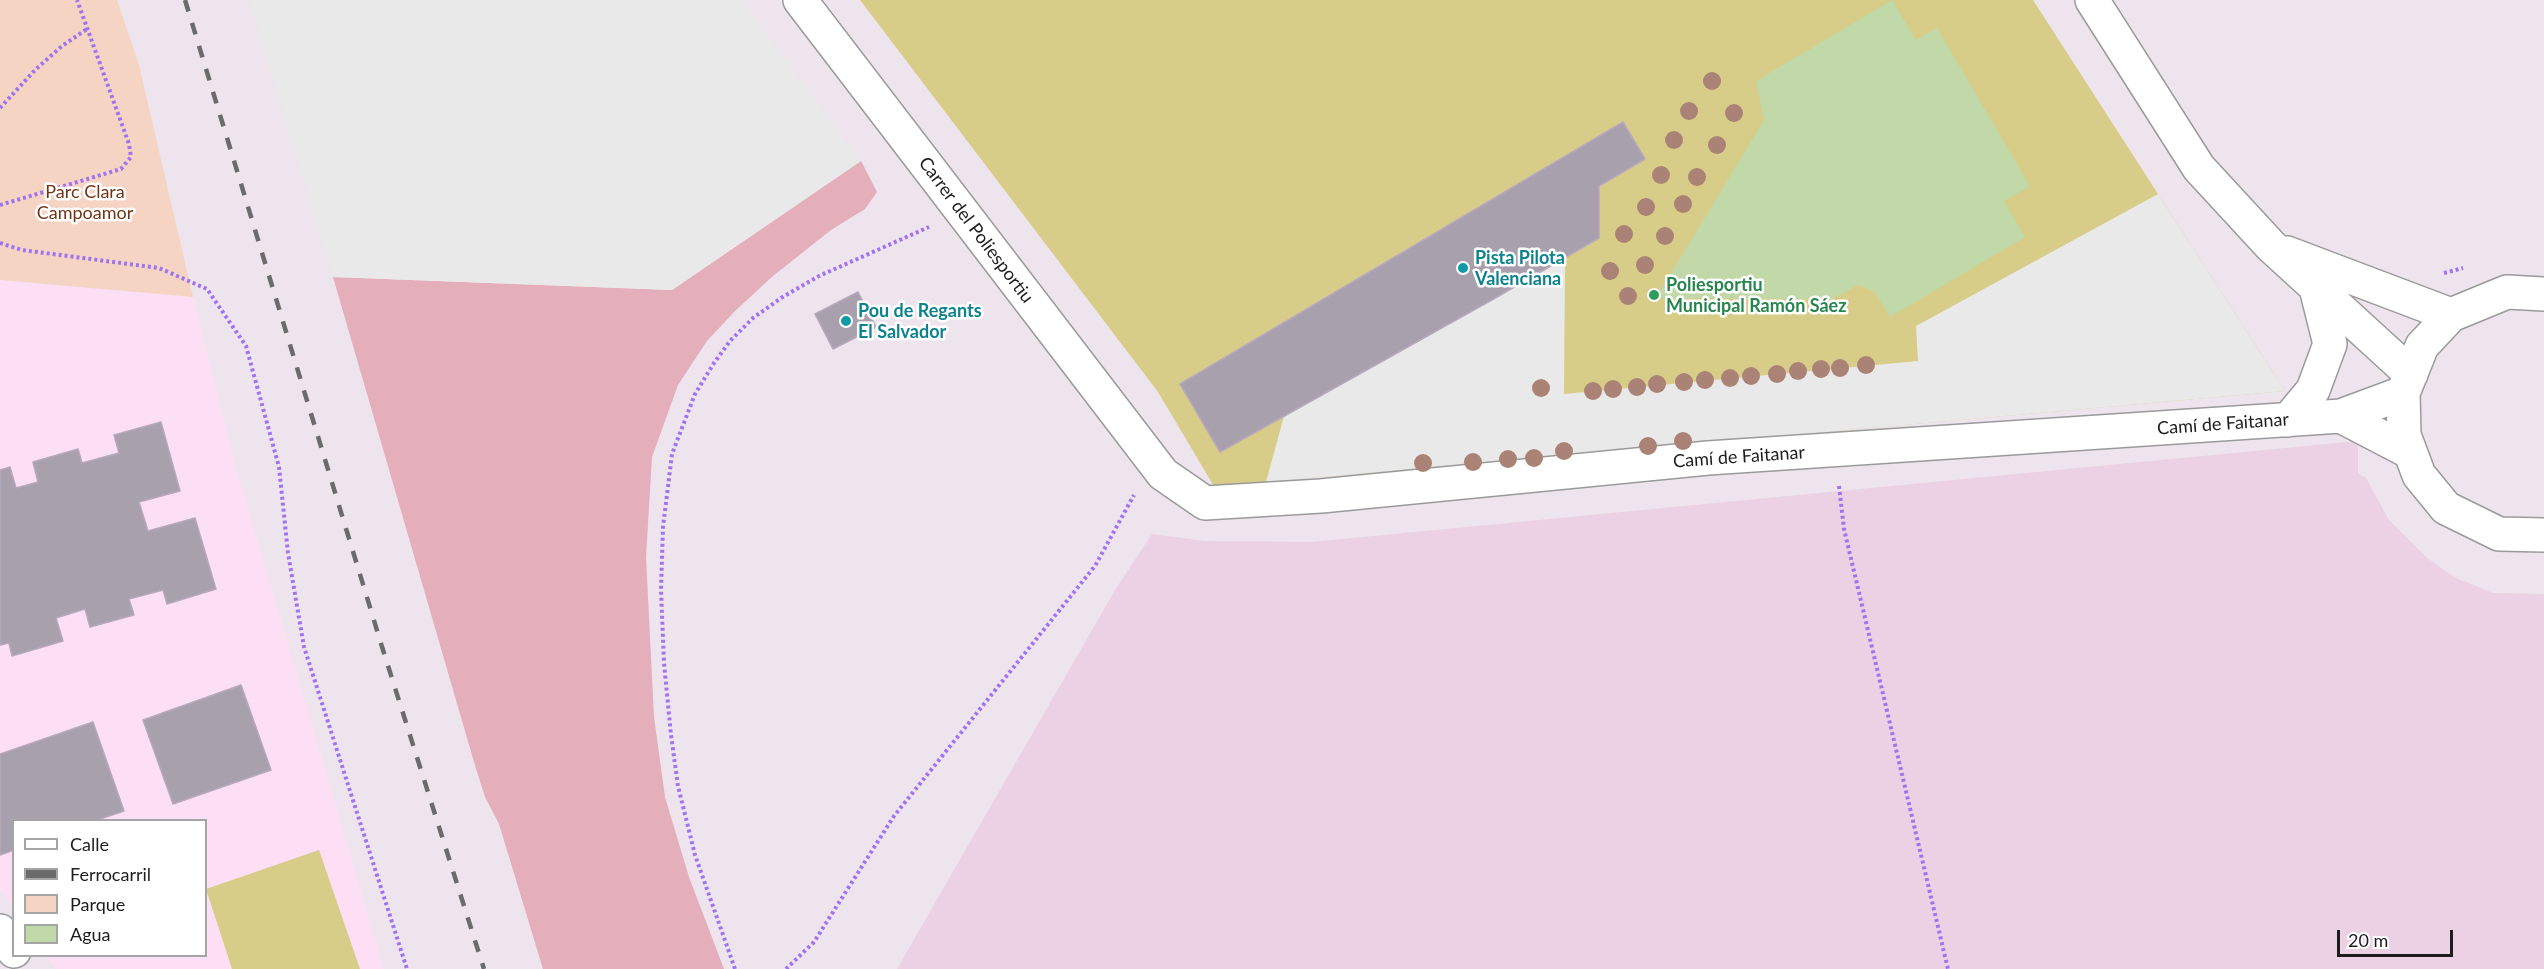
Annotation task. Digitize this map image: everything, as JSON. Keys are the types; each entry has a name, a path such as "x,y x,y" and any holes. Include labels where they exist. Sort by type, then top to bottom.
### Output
{"street":[{"name":"Carrer del Poliesportiu","path":"800,0 1152,460"},
{"path":"2092,0 2199,168 2271,246 2316,288 2407,383"},
{"path":"2271,246 2451,315"},
{"path":"2289,420 2313,390 2330,344 2316,288"},
{"path":"2544,294 2507,292 2451,315 2422,346 2407,383 2404,435 2418,475 2446,508 2499,534 2544,535"},
{"name":"Camí de Faitanar","path":"1152,460 1163,474 1205,503 1321,496 1708,458 2341,416 2407,383"},
{"path":"2341,416 2410,452"},
{"path":"0,931 12,948"}],"path":[{"path":"0,205 121,169 131,158 129,144 77,0"},
{"path":"0,108 62,46 87,30"},
{"path":"735,969 694,855 678,786 671,735 661,590 663,527 672,454 691,405 714,363 730,340 753,318 819,276 962,212"},
{"path":"0,243 22,250 159,268 207,289 246,346 279,467 288,553 304,647 406,969"},
{"path":"2436,275 2470,266"},
{"path":"1839,450 1838,484 1844,529 1948,969"},
{"path":"786,969 814,942 894,816 1095,566 1152,460"}],"shaded area":[{"path":"249,0 742,0 861,161 672,290 333,277"},
{"name":"Poliesportiu Municipal Ramón Sáez","path":"860,0 2033,0 2285,391 1215,488 1158,392"},
{"path":"861,161 877,192 865,209 831,230 773,276 707,341 678,385 652,457 646,557 654,717 665,797 689,877 724,969 543,969 499,824 485,797 474,762 333,277 672,290"},
{"path":"2158,194 2285,391 1266,482 1284,416 1565,259 1564,394 1918,361 1916,326"},
{"path":"0,280 193,297 237,471 384,969 56,969 48,957 207,957 207,819 12,819 12,907 0,889"},
{"path":"2358,441 2358,473 2366,478 2389,520 2426,557 2454,577 2493,593 2544,594 2544,969 897,969 1115,590 1152,534 1205,541 1311,542"},
{"path":"319,850 360,969 232,969 207,889"}],"green space":[{"name":"Parc Clara Campoamor","path":"0,0 117,0 139,65 193,297 0,280"}],"water":[{"path":"1892,0 1916,40 1937,28 2030,186 2004,201 2025,237 1890,317 1874,291 1858,285 1832,299 1656,298 1764,120 1756,81"}],"building":[{"name":"Pista Pilota Valenciana","path":"1623,122 1645,159 1599,186 1599,238 1220,452 1180,384"},
{"name":"Pou de Regants El Salvador","path":"858,292 876,327 833,349 815,314"},
{"path":"161,422 180,491 139,502 148,531 195,518 216,589 167,604 163,590 129,599 134,615 90,627 85,609 56,618 63,641 12,656 9,643 0,645 0,470 10,467 16,488 38,482 33,462 78,449 82,463 119,453 114,435"},
{"path":"241,685 271,770 173,804 143,720"},
{"path":"93,722 124,811 100,819 12,819 12,851 0,855 0,754"}],"railway":[{"path":"185,0 383,650 484,969"}],"place":[{"name":"Pista Pilota Valenciana","path":"1463,268"},
{"name":"Poliesportiu Municipal Ramón Sáez","path":"1654,295"},
{"name":"Pou de Regants El Salvador","path":"846,321"}]}
